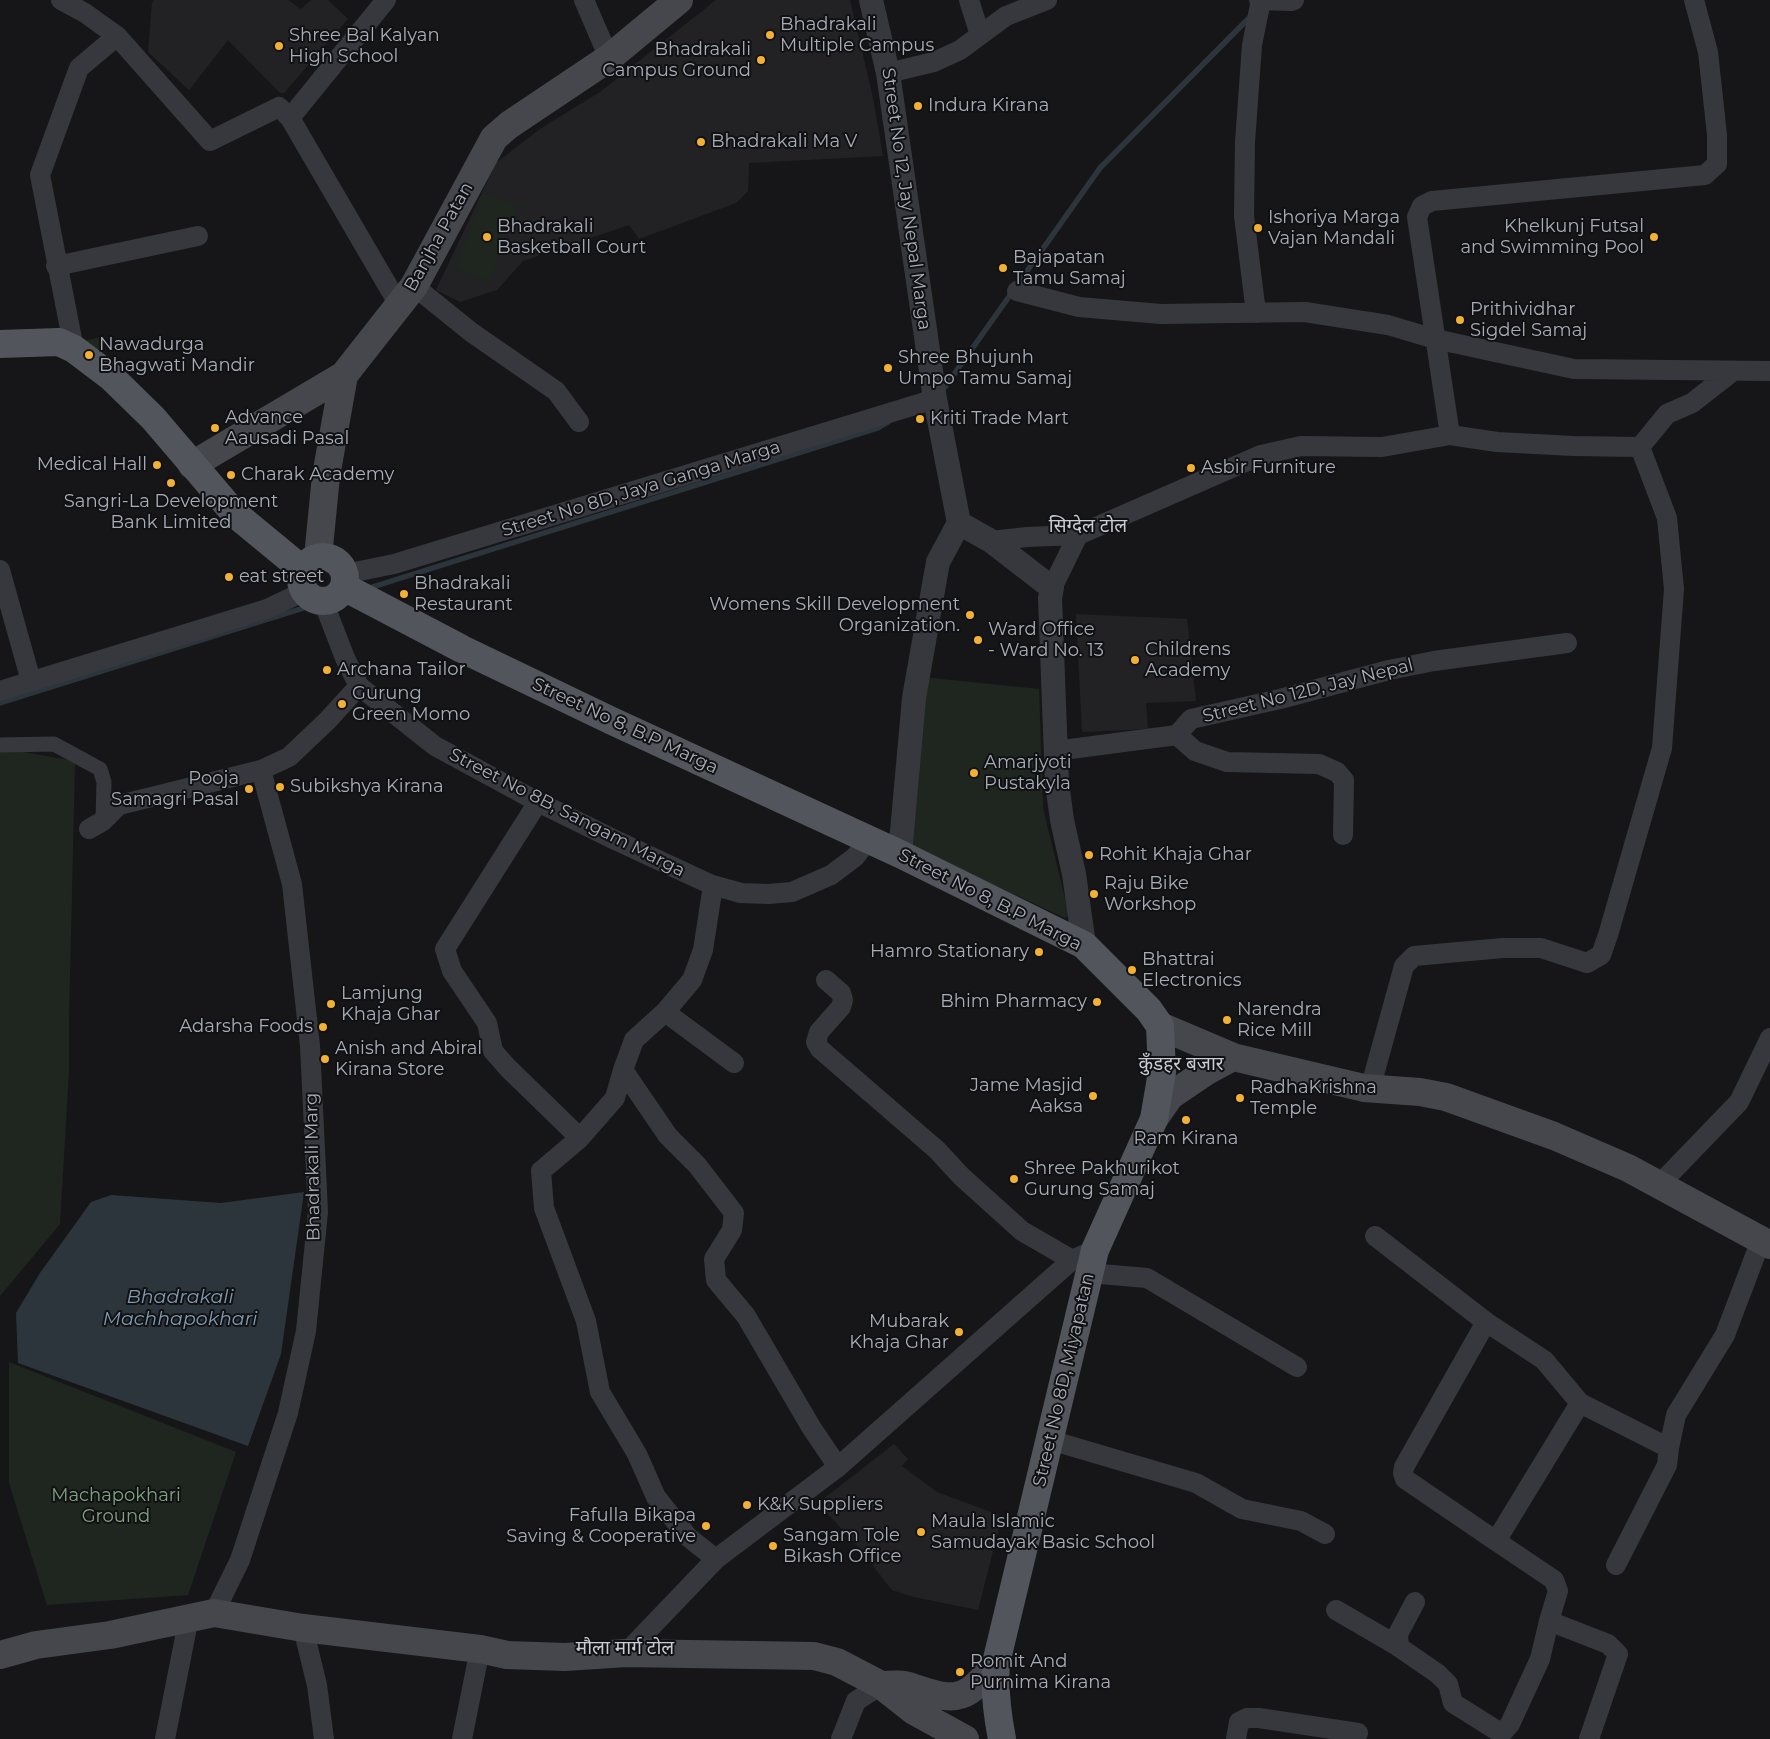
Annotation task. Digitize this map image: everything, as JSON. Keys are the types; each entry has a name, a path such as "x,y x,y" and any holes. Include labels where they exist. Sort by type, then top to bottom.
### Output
{"main road":[{"name":"Banjha Patan","path":"192,465 344,375 407,295 494,138 509,125 609,58 679,0"},
{"path":"0,344 59,342 74,349"},
{"name":"Street No 8, B.P Marga","path":"74,349 128,392 236,514 323,580 462,649 900,854 1084,944 1149,1010 1160,1026"},
{"path":"323,580 326,476 344,375"},
{"path":"1160,1026 1233,1057 1370,1089 1420,1092 1446,1097 1554,1136 1628,1168 1766,1242"},
{"name":"Street No 8D, Miyapatan","path":"1154,1119 1162,1072 1160,1026"},
{"name":"Street No 8D, Miyapatan","path":"1002,1739 994,1682 996,1663 1050,1440 1085,1261 1154,1119 1170,1096 1207,1071 1233,1057"},
{"path":"0,1655 36,1645 110,1635 202,1615 480,1649 507,1655 555,1656 626,1653 814,1656 837,1662 881,1685 914,1711 963,1739"},
{"path":"881,1685 903,1685 933,1694 948,1696 967,1692 982,1680 996,1663"}],"street":[{"path":"61,0 84,13 117,36 210,141 279,107 290,118 407,295 471,332 556,392 579,422"},
{"path":"290,118 386,0"},
{"path":"584,0 609,58"},
{"name":"Street No 12, Jay Nepal Marga","path":"871,0 888,73 935,400 960,523"},
{"path":"969,0 980,34"},
{"path":"888,73 934,62 960,50 1006,16 1047,0"},
{"path":"1256,313 1244,216 1252,45 1260,0 1294,0"},
{"path":"1450,436 1417,218 1422,206 1432,201 1705,175 1717,164 1717,135 1708,52 1694,0"},
{"path":"74,349 56,266 40,175 79,68 117,36"},
{"path":"56,266 198,236"},
{"path":"1018,291 1079,307 1161,314 1305,312 1388,325 1435,339 1574,369 1770,371"},
{"path":"1640,447 1667,414 1692,403 1733,371"},
{"name":"Street No 8D, Jaya Ganga Marga","path":"0,691 267,609 323,580 394,564 935,400"},
{"path":"992,541 1027,537 1078,535 1261,455 1301,446 1382,447 1450,436 1498,442 1640,447"},
{"path":"1370,1089 1404,966 1414,956 1503,948 1541,948 1587,963 1601,955 1662,748 1674,589 1667,518 1640,447"},
{"path":"900,854 914,698 938,562 960,523 992,541 1052,588"},
{"path":"1078,535 1052,588 1050,598 1055,751 1062,820 1074,874 1084,944"},
{"path":"0,570 31,681"},
{"name":"Street No 8B, Sangam Marga","path":"323,580 345,658 359,686 435,746 538,802 612,839 712,885 741,893 768,894 792,892 831,875 855,857 868,840"},
{"name":"Street No 12D, Jay Nepal","path":"1177,735 1191,719 1280,699 1389,670 1434,661 1567,642"},
{"path":"96,825 119,805 261,770 289,756 327,721 359,686"},
{"path":"1055,751 1177,735 1195,752 1227,762 1319,764 1337,772 1344,780 1343,835"},
{"path":"0,745 54,744 100,769 104,782 96,825"},
{"name":"Bhadrakali Marg","path":"165,1739 202,1615 240,1560 288,1414 306,1331 318,1212 310,1046 292,884 261,770"},
{"path":"538,802 445,948 452,971 487,1023 493,1051 580,1138"},
{"path":"712,885 702,950 692,980 665,1012 634,1040 615,1098 580,1138 541,1170 544,1208 586,1321 600,1392 637,1454 656,1496 688,1536 716,1559"},
{"path":"826,980 841,993 844,1000 841,1007 819,1032 816,1042 820,1049 936,1150 960,1176 1022,1231 1085,1261 1147,1278 1298,1368"},
{"path":"665,1012 734,1062"},
{"path":"1659,1185 1739,1102 1770,1038"},
{"path":"623,1070 668,1136 697,1165 734,1213 732,1230 714,1259 716,1280 746,1316 812,1427 838,1466"},
{"path":"1375,1236 1486,1322 1544,1360 1580,1403 1668,1448"},
{"path":"1616,1565 1667,1466 1668,1448 1676,1414 1724,1335 1766,1242"},
{"path":"626,1653 716,1559 838,1466 1085,1261"},
{"path":"1336,1610 1399,1647 1438,1674 1448,1684 1453,1703 1496,1730 1504,1731 1510,1724 1540,1659 1558,1591 1554,1580 1405,1479 1403,1473 1404,1467 1486,1322"},
{"path":"1496,1541 1580,1403"},
{"path":"1050,1440 1196,1483 1242,1509 1301,1521 1325,1534"},
{"path":"1399,1647 1398,1634 1414,1602"},
{"path":"1549,1621 1608,1644 1618,1654 1589,1739"},
{"path":"303,1628 317,1685 324,1739"},
{"path":"462,1739 480,1649"},
{"path":"841,1739 856,1701 881,1685"},
{"path":"1236,1739 1239,1722 1247,1718 1259,1718 1358,1734"}],"shaded area":[{"name":"Shree Bal Kalyan High School","path":"154,0 288,0 301,9 311,0 328,0 348,19 284,93 280,93 228,40 189,90 148,52 152,3"},
{"name":"Bhadrakali Ma V","path":"716,0 850,0 873,98 883,156 749,163 748,191 736,203 639,239 629,225 523,261 497,290 460,302 436,290 496,163 540,129 600,92"},
{"name":"Childrens Academy","path":"1076,614 1187,619 1196,701 1146,703 1148,729 1082,732"},
{"name":"Maula Islamic Samudayak Basic School","path":"894,1444 908,1459 902,1466 937,1492 1002,1516 978,1610 914,1597 892,1590 859,1548 818,1503"}],"green space":[{"name":"Bhadrakali Basketball Court","path":"484,193 518,206 490,281 456,268"},
{"path":"101,337 103,347 101,361 79,342"},
{"path":"922,677 1039,689 1043,808 1069,915 1065,918 911,848"},
{"path":"0,748 75,761 69,1071 60,1224 0,1296"},
{"name":"Machapokhari Ground","path":"9,1362 236,1452 188,1595 47,1605 9,1483"}],"water":[{"name":"Bhadrakali Machhapokhari","path":"304,1192 281,1354 248,1446 18,1363 16,1313 40,1273 91,1202 111,1195 221,1203"}],"waterway":[{"path":"940,390 945,387 1100,168 1251,16"},
{"path":"366,589 878,428 888,422"},
{"path":"0,703 342,596"}],"place":[{"name":"Bhadrakali Multiple Campus","path":"770,35"},
{"name":"Shree Bal Kalyan High School","path":"279,46"},
{"name":"Bhadrakali Campus Ground","path":"761,60"},
{"name":"Indura Kirana","path":"918,106"},
{"name":"Bhadrakali Ma V","path":"701,142"},
{"name":"Ishoriya Marga Vajan Mandali","path":"1258,228"},
{"name":"Bhadrakali Basketball Court","path":"487,237"},
{"name":"Khelkunj Futsal and Swimming Pool","path":"1654,237"},
{"name":"Bajapatan Tamu Samaj","path":"1003,268"},
{"name":"Prithividhar Sigdel Samaj","path":"1460,320"},
{"name":"Nawadurga Bhagwati Mandir","path":"89,355"},
{"name":"Shree Bhujunh Umpo Tamu Samaj","path":"888,368"},
{"name":"Kriti Trade Mart","path":"920,419"},
{"name":"Advance Aausadi Pasal","path":"215,428"},
{"name":"Medical Hall","path":"157,465"},
{"name":"Asbir Furniture","path":"1191,468"},
{"name":"Charak Academy","path":"231,475"},
{"name":"Sangri-La Development Bank Limited","path":"171,483"},
{"name":"eat street","path":"229,577"},
{"name":"Bhadrakali Restaurant","path":"404,594"},
{"name":"Womens Skill Development Organization.","path":"970,615"},
{"name":"Ward Office - Ward No. 13","path":"978,640"},
{"name":"Childrens Academy","path":"1135,660"},
{"name":"Archana Tailor","path":"327,670"},
{"name":"Gurung Green Momo","path":"342,704"},
{"name":"Amarjyoti Pustakyla","path":"974,773"},
{"name":"Subikshya Kirana","path":"280,787"},
{"name":"Pooja Samagri Pasal","path":"249,789"},
{"name":"Rohit Khaja Ghar","path":"1089,855"},
{"name":"Raju Bike Workshop","path":"1094,894"},
{"name":"Hamro Stationary","path":"1039,952"},
{"name":"Bhattrai Electronics","path":"1132,970"},
{"name":"Bhim Pharmacy","path":"1097,1002"},
{"name":"Lamjung Khaja Ghar","path":"331,1004"},
{"name":"Narendra Rice Mill","path":"1227,1020"},
{"name":"Adarsha Foods","path":"323,1027"},
{"name":"Anish and Abiral Kirana Store","path":"325,1059"},
{"name":"Jame Masjid Aaksa","path":"1093,1096"},
{"name":"RadhaKrishna Temple","path":"1240,1098"},
{"name":"Ram Kirana","path":"1186,1120"},
{"name":"Shree Pakhurikot Gurung Samaj","path":"1014,1179"},
{"name":"Mubarak Khaja Ghar","path":"959,1332"},
{"name":"K&K Suppliers","path":"747,1505"},
{"name":"Fafulla Bikapa Saving & Cooperative","path":"706,1526"},
{"name":"Maula Islamic Samudayak Basic School","path":"921,1532"},
{"name":"Sangam Tole Bikash Office","path":"773,1546"},
{"name":"Romit And Purnima Kirana","path":"960,1672"}],"district":[{"name":"सिग्देल टोल","path":"1088,526"},
{"name":"कुँडहर बजार","path":"1181,1064"},
{"name":"मौला मार्ग टोल","path":"625,1648"}]}
